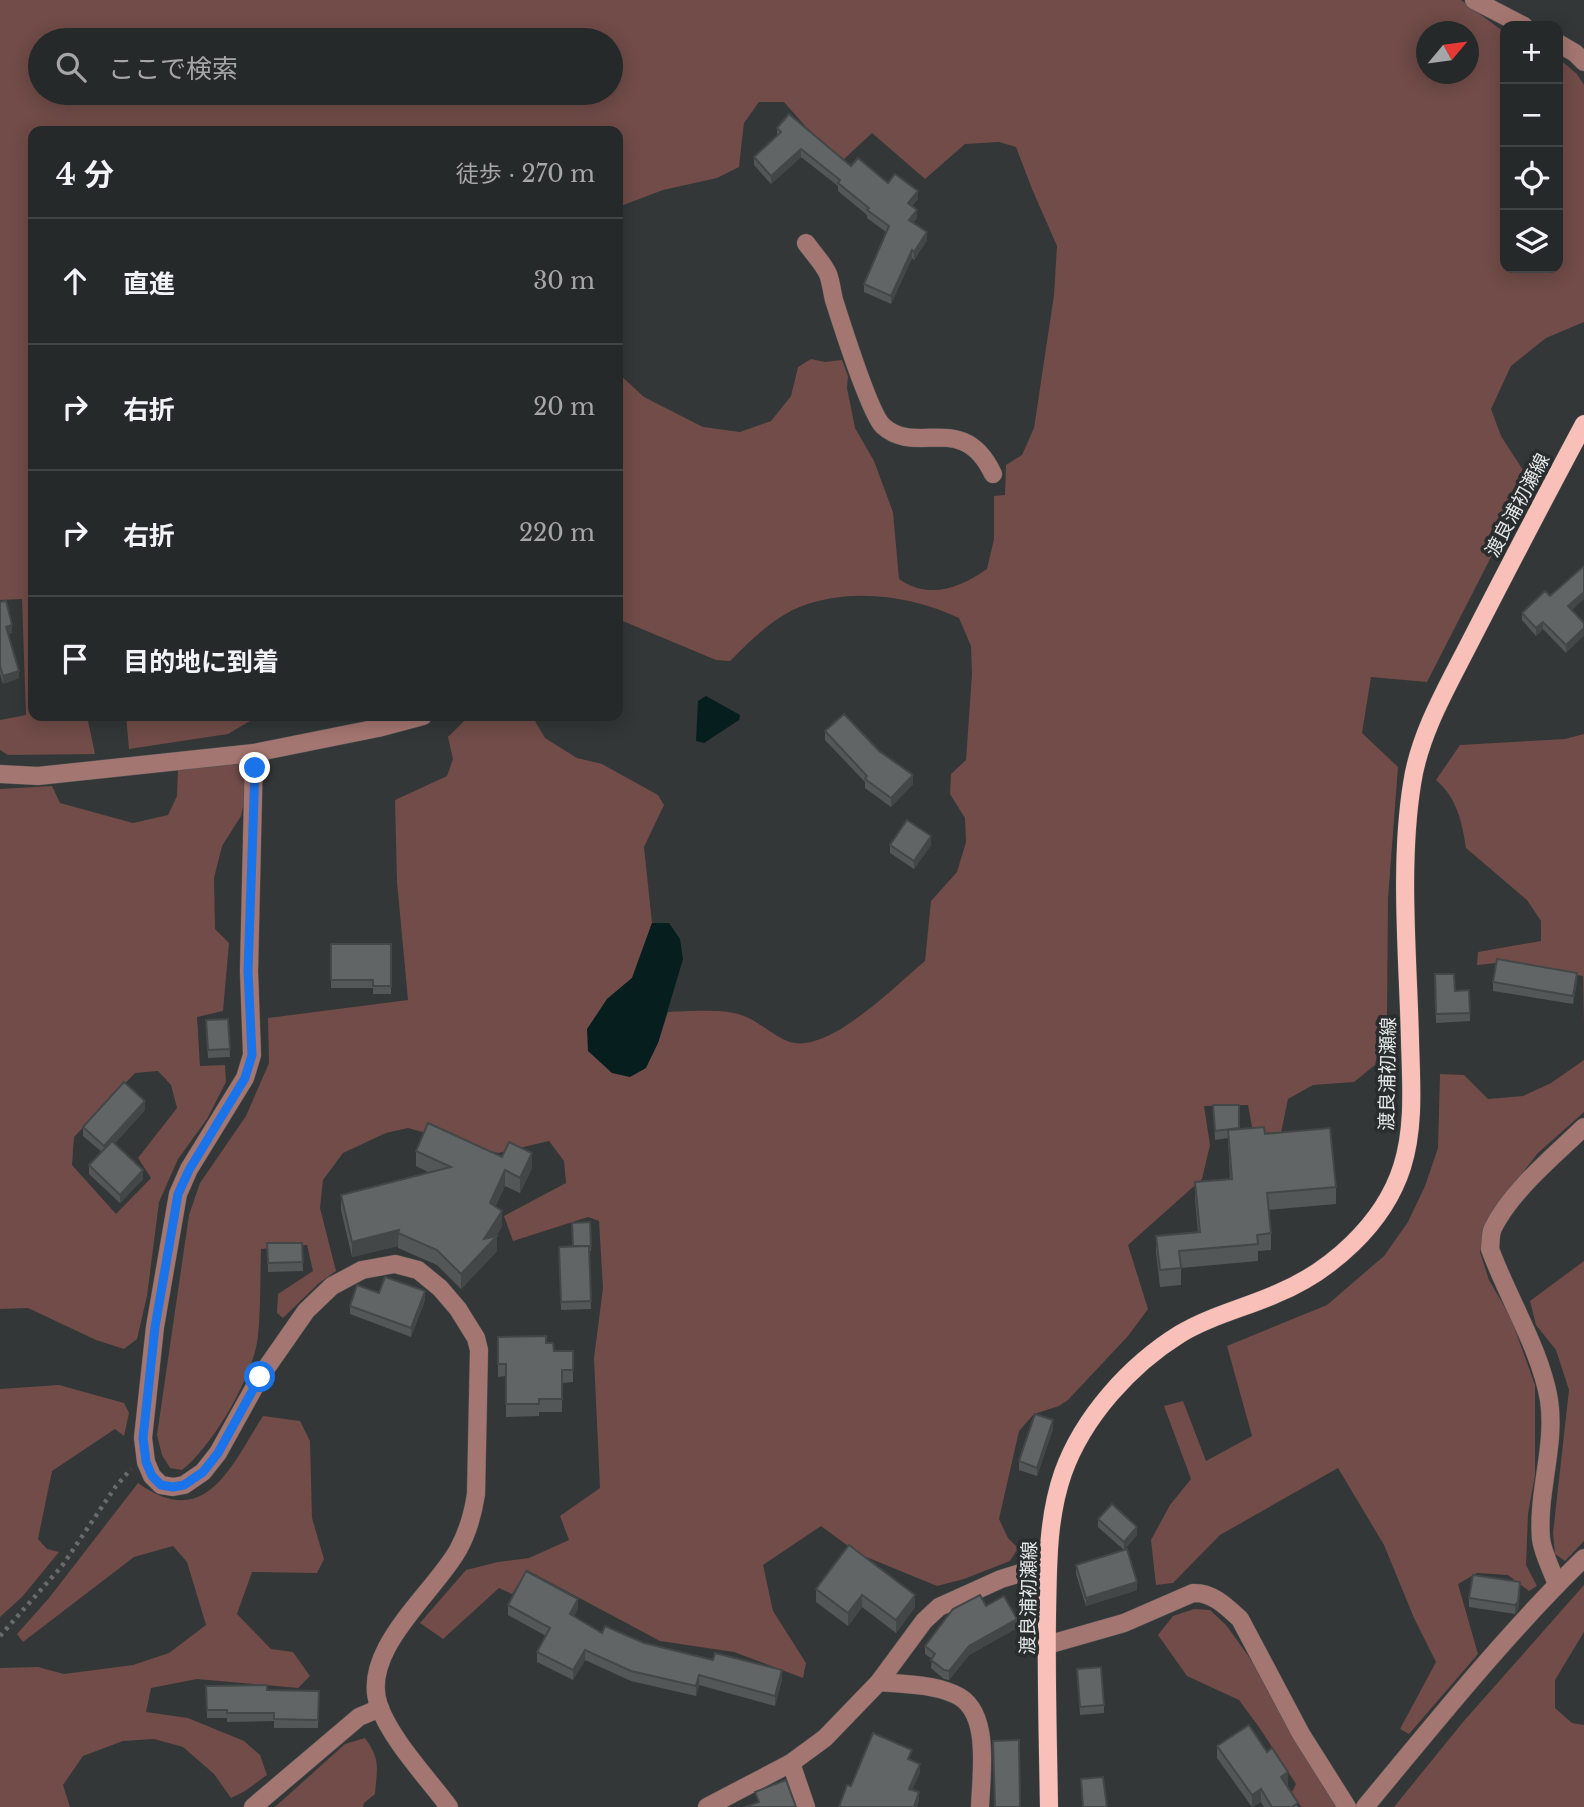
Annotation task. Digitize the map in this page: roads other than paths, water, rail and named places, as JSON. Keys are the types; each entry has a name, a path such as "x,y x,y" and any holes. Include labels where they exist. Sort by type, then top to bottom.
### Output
{"main road":[{"name":"渡良浦初瀬線","path":"1049,1807 1046,1565 1052,1517 1063,1472 1083,1430 1107,1400 1153,1353 1182,1333 1206,1321 1280,1293 1319,1270 1367,1229 1386,1200 1401,1169 1410,1132 1406,897 1412,781 1438,706 1584,424"}],"street":[{"path":"1474,0 1514,21"},
{"path":"1563,46 1584,62"},
{"path":"807,243 828,275 847,339 881,425 898,436 954,439 972,445 993,474"},
{"path":"0,774 37,776 254,753 408,721"},
{"path":"254,753 248,971 252,1055 245,1078 189,1170 178,1194 155,1327 143,1438 146,1462 152,1476 161,1485 184,1485 203,1472 218,1453 260,1377 299,1320 317,1299 345,1278 362,1270 395,1264 418,1270 440,1288 458,1309 479,1350 476,1494 473,1514 457,1552 399,1628 385,1651 375,1681 380,1709 393,1732 449,1807"},
{"path":"1557,1585 1541,1542 1542,1486 1549,1446 1549,1400 1537,1359 1490,1249 1492,1231 1507,1206 1545,1164 1584,1127"},
{"path":"1365,1807 1448,1707 1584,1558"},
{"path":"707,1807 792,1763 825,1738 879,1682 924,1622 939,1607 1001,1579 1046,1565"},
{"path":"1047,1645 1124,1622 1193,1593 1205,1592 1240,1619 1301,1734 1347,1807"},
{"path":"879,1682 926,1687 956,1694 976,1713 981,1746 980,1807"},
{"path":"253,1807 359,1717 380,1709"},
{"path":"792,1763 806,1807"}],"water":[{"path":"706,696 740,715 739,720 704,743 696,741 698,701"},
{"path":"652,923 669,923 680,939 683,959 658,1043 646,1068 630,1077 612,1073 588,1051 587,1029 607,999 632,978"}]}
